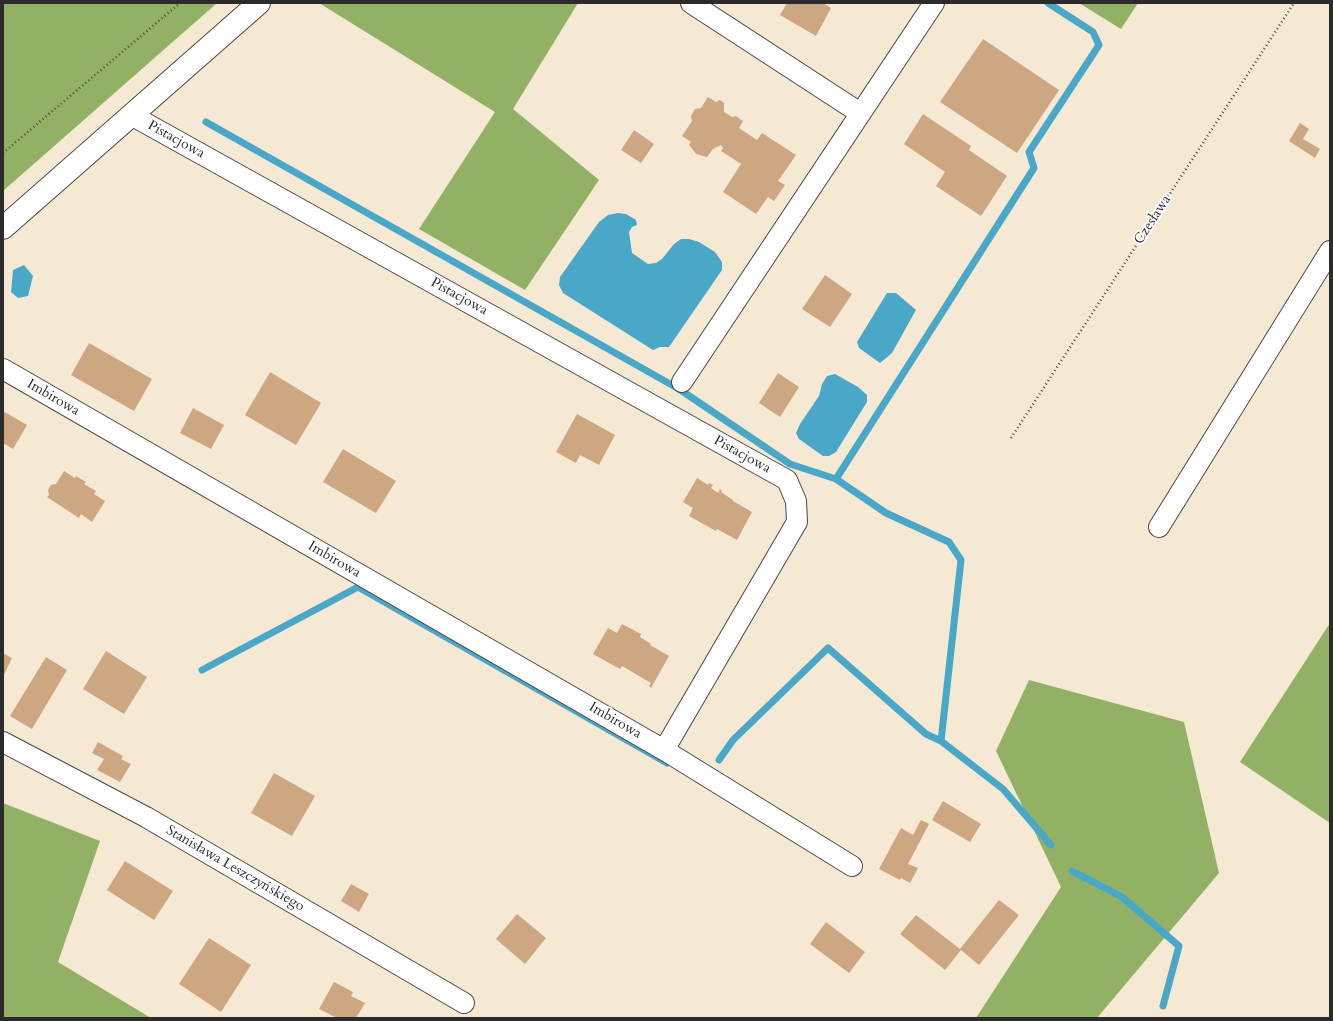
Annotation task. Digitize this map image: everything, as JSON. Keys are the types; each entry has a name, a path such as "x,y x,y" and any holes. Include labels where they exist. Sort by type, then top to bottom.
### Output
{"main road":[{"path":"3,228 258,3"}],"street":[{"path":"690,3 860,113"},
{"path":"682,382 934,3"},
{"name":"Pistacjowa","path":"131,114 787,480 796,501 797,522 664,750"},
{"path":"1159,527 1330,251"},
{"name":"Imbirowa","path":"3,369 664,750 852,866"},
{"name":"Stanisława Leszczyńskiego","path":"3,742 146,817 464,1003"}],"path":[{"path":"3,154 180,3"},
{"name":"Czesława","path":"1011,438 1294,3"}],"green space":[{"path":"3,3 217,3 3,191"},
{"path":"319,3 578,3 513,109 599,180 525,290 419,229 495,112"},
{"path":"1079,3 1138,3 1121,29"},
{"path":"1330,623 1330,823 1240,762"},
{"path":"1029,680 1184,722 1219,873 1097,1018 976,1018 1061,887 996,751"},
{"path":"3,803 100,841 58,962 151,1018 3,1018"}],"water":[{"path":"618,213 626,214 636,220 637,225 632,227 629,232 632,253 648,264 656,263 662,259 674,244 681,239 689,239 699,242 715,252 722,262 722,270 669,347 660,347 653,350 563,293 559,285 560,277 599,222 608,215"},
{"path":"24,265 33,276 28,296 18,298 11,292 13,270"},
{"path":"887,293 896,293 916,310 892,353 880,363 859,348 857,342"},
{"path":"835,374 858,387 867,395 867,402 836,452 829,456 823,456 799,439 796,433 800,424 819,396 822,384 827,376"}],"building":[{"path":"787,3 823,3 831,8 816,36 780,15"},
{"path":"983,39 1059,90 1017,153 940,102"},
{"path":"708,97 716,102 720,100 724,103 724,112 732,117 736,116 743,121 739,128 757,140 762,133 796,155 778,181 785,185 774,201 768,197 756,214 723,192 741,164 721,151 723,148 721,145 713,149 707,157 696,154 689,145 691,142 682,136 692,121 691,116 695,109 701,108"},
{"path":"923,114 971,146 969,150 1007,176 981,216 936,186 945,172 904,144"},
{"path":"1300,123 1309,129 1303,139 1320,149 1315,158 1289,141"},
{"path":"634,130 654,144 641,163 621,150"},
{"path":"825,275 852,294 830,327 802,309"},
{"path":"89,343 152,379 134,411 71,375"},
{"path":"270,372 321,403 296,445 245,415"},
{"path":"778,373 799,387 780,417 759,403"},
{"path":"193,408 224,425 211,449 180,433"},
{"path":"3,411 27,425 13,449 3,443"},
{"path":"577,414 615,435 599,465 580,455 576,463 556,452"},
{"path":"343,449 396,481 376,513 323,482"},
{"path":"64,471 75,478 76,476 86,482 84,484 96,491 94,494 105,501 92,522 81,514 79,518 47,497 49,495 48,490 51,485 56,484"},
{"path":"697,478 708,485 709,483 713,485 711,488 718,493 720,489 722,491 721,492 733,501 752,512 737,540 717,529 716,531 689,516 693,508 683,502"},
{"path":"622,624 641,634 640,637 651,644 650,645 669,656 651,688 649,686 651,683 622,666 620,669 593,654 608,628 617,633"},
{"path":"106,651 147,677 124,714 83,689"},
{"path":"3,653 12,658 3,677"},
{"path":"46,657 67,670 32,729 10,716"},
{"path":"98,742 123,756 121,759 131,764 120,782 97,770 104,759 92,753"},
{"path":"274,773 315,796 292,836 251,813"},
{"path":"943,801 981,824 970,842 932,820"},
{"path":"921,820 929,824 908,864 918,868 910,883 901,878 900,880 879,869 901,828 913,835"},
{"path":"125,861 173,891 154,920 107,890"},
{"path":"351,884 369,894 359,912 341,901"},
{"path":"999,900 1019,915 979,965 961,950 945,970 900,934 916,915 960,949"},
{"path":"517,914 546,938 525,964 496,939"},
{"path":"826,922 865,952 849,973 810,944"},
{"path":"209,938 251,965 221,1012 179,984"},
{"path":"334,982 353,992 351,996 365,1003 356,1018 337,1018 319,1009"}],"waterway":[{"path":"836,479 1034,168 1029,152 1099,45 1093,32 1048,3"},
{"path":"206,122 679,389 790,464 836,479 886,513 949,542 961,560 941,741 1003,789 1051,845"},
{"path":"202,670 358,587 667,763"},
{"path":"719,760 733,740 828,648 926,734 941,741"},
{"path":"1072,871 1122,897 1179,946 1163,1006"}]}
